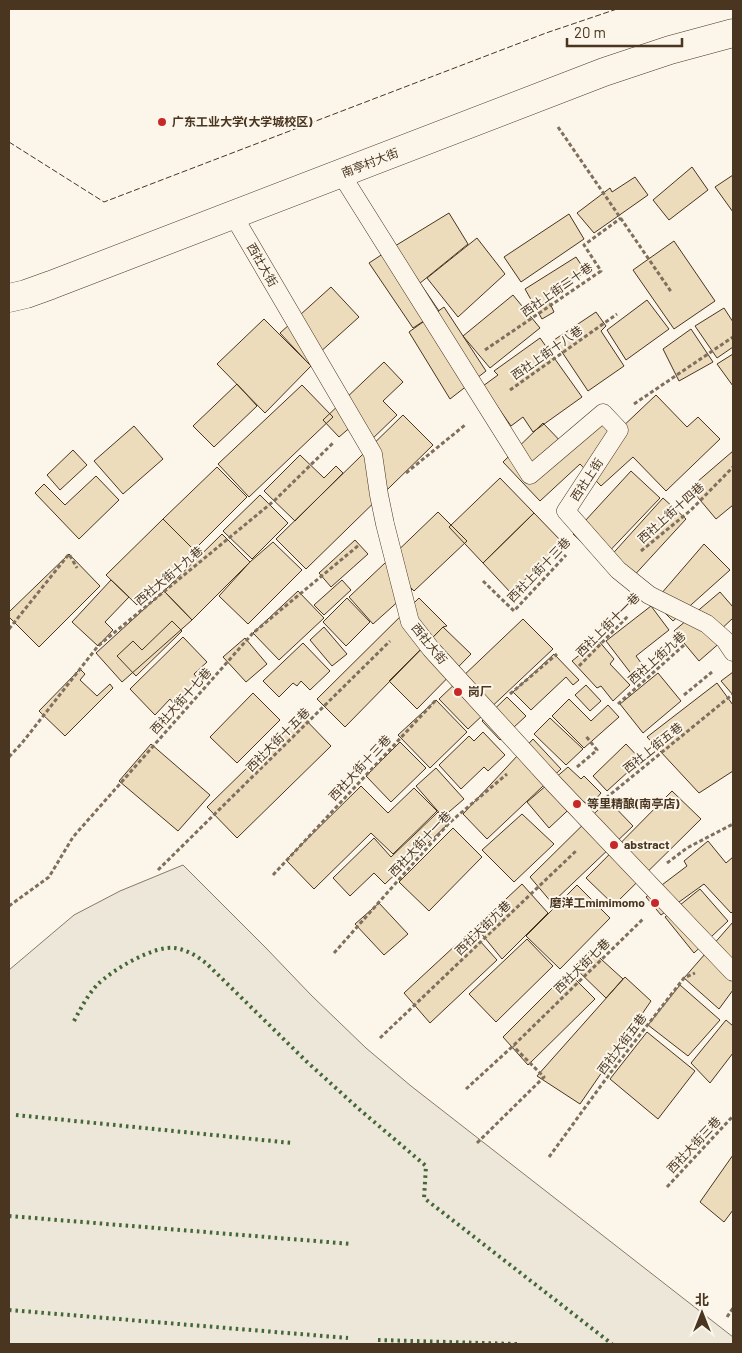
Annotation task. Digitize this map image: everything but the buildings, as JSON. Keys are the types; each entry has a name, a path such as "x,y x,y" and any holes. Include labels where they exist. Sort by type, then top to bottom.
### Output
{"street":[{"name":"南亭村大街","path":"9,298 51,285 604,72 670,50 733,33"}],"lane":[{"name":"西社上街","path":"341,174 530,475 603,413 619,430 566,511 618,570 649,595 707,624 725,640 733,652"},
{"name":"西社大街","path":"233,215 373,454 385,524 410,622 431,649 488,713 728,967"}],"path":[{"path":"538,98 672,293"},
{"name":"西社上街二十巷","path":"462,366 601,271 584,245 621,218"},
{"name":"西社上街十八巷","path":"487,406 617,314"},
{"path":"430,453 487,406"},
{"name":"西社大街十九巷","path":"9,757 98,646 275,500 354,423"},
{"name":"西社上街十四巷","path":"618,570 691,510 733,467"},
{"name":"西社大街十七巷","path":"9,906 49,877 73,837 253,633 385,524"},
{"name":"西社上街十三巷","path":"483,581 514,611 585,534"},
{"path":"9,629 69,554 77,568"},
{"name":"西社上街十一巷","path":"579,666 649,595"},
{"name":"西社大街十五巷","path":"158,870 410,622"},
{"name":"西社上街九巷","path":"618,704 707,624"},
{"path":"488,713 557,654"},
{"path":"684,696 712,671"},
{"name":"西社大街十三巷","path":"273,875 436,700 458,697 467,688"},
{"name":"西社上街五巷","path":"584,816 733,694"},
{"path":"555,785 597,750 585,736"},
{"name":"西社大街十一巷","path":"334,953 448,823 529,756"},
{"path":"645,880 687,848 733,824"},
{"name":"西社大街九巷","path":"380,1038 598,831"},
{"name":"西社大街七巷","path":"466,1089 513,1046 663,899"},
{"name":"西社大街五巷","path":"549,1157 611,1072 684,978 728,967"},
{"path":"477,1143 544,1077 513,1046"},
{"name":"西社大街三巷","path":"667,1187 733,1116"},
{"path":"727,1317 733,1308"}],"shaded area":[{"path":"183,865 366,1048 411,1086 733,1337 733,1344 9,1344 9,970 74,915 120,891"}],"hedge":[{"path":"74,1021 97,985 113,972 145,954 156,950 175,948 195,956 206,963 306,1061 426,1166 424,1198 612,1344"},
{"path":"16,1115 292,1143"},
{"path":"9,1216 352,1244"},
{"path":"9,1310 348,1338"},
{"path":"378,1340 517,1344"}],"fence":[{"path":"9,142 104,202 546,33 617,9"}],"place":[{"name":"广东工业大学(大学城校区)","path":"162,122"},
{"name":"岗厂","path":"458,692"},
{"name":"等里精酿(南亭店)","path":"577,804"},
{"name":"abstract","path":"614,845"},
{"name":"磨洋工mimimomo","path":"655,903"}]}
